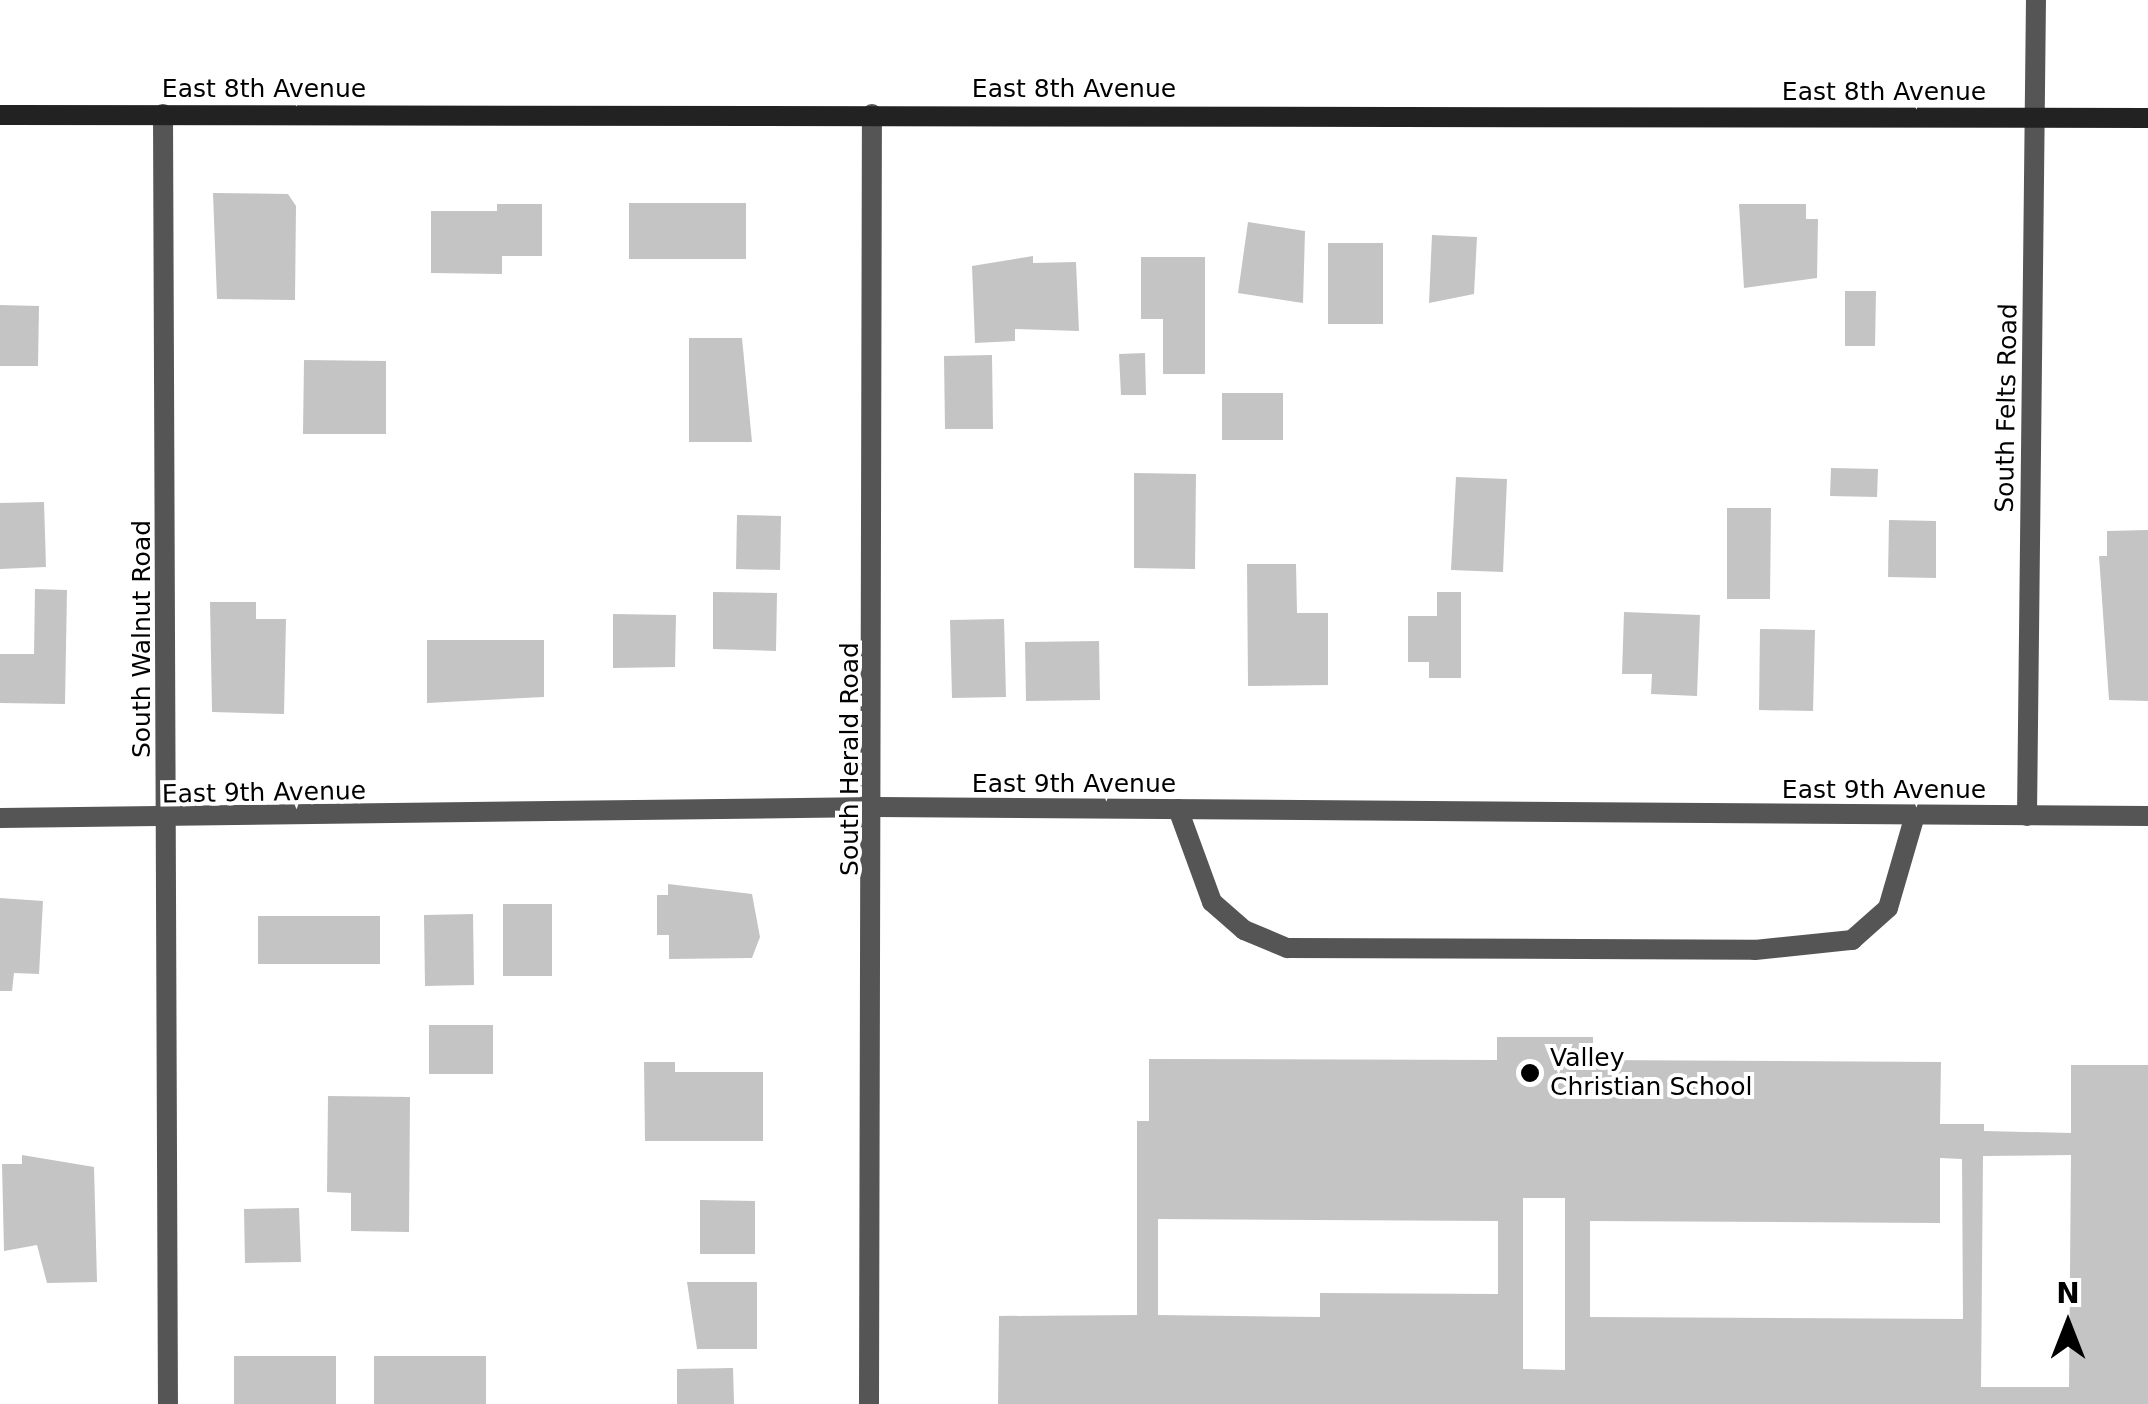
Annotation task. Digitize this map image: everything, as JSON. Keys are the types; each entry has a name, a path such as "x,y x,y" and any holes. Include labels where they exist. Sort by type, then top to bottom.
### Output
{"street":[{"name":"South Felts Road","path":"2027,816 2036,0"},
{"name":"East 8th Avenue","path":"0,114 2148,118"},
{"name":"South Walnut Road","path":"164,114 168,1404"},
{"name":"South Herald Road","path":"870,1404 876,807 872,114"},
{"name":"East 9th Avenue","path":"0,818 168,820 876,807 2148,816"},
{"path":"1178,810 1212,902 1244,930 1287,948 1755,950 1852,940 1888,908 1915,815"}],"building":[{"path":"213,193 288,194 296,206 295,300 217,299"},
{"path":"629,203 746,203 746,259 629,259"},
{"path":"497,204 542,204 542,256 502,256 502,274 431,273 431,211 497,211"},
{"path":"1739,204 1806,204 1806,219 1818,219 1817,278 1744,288"},
{"path":"1248,222 1305,231 1303,303 1238,293"},
{"path":"1432,235 1477,237 1474,294 1429,303"},
{"path":"1328,243 1383,243 1383,324 1328,324"},
{"path":"1033,256 1033,263 1076,262 1079,331 1015,329 1015,341 975,343 972,266"},
{"path":"1141,257 1205,257 1205,374 1163,374 1163,319 1141,319"},
{"path":"1845,291 1876,291 1875,346 1845,346"},
{"path":"0,305 39,306 38,366 0,366"},
{"path":"689,338 742,338 752,442 689,442"},
{"path":"1145,353 1146,395 1121,395 1119,354"},
{"path":"992,355 993,429 945,429 944,356"},
{"path":"304,360 386,361 386,434 303,434"},
{"path":"1222,393 1283,393 1283,440 1222,440"},
{"path":"1831,468 1878,469 1877,497 1830,496"},
{"path":"1134,473 1196,474 1195,569 1134,568"},
{"path":"1456,477 1507,479 1503,572 1451,570"},
{"path":"44,502 46,567 0,569 0,503"},
{"path":"1727,508 1771,508 1770,599 1727,599"},
{"path":"737,515 781,516 780,570 736,569"},
{"path":"1889,520 1936,521 1936,578 1888,577"},
{"path":"2148,530 2148,701 2109,700 2099,556 2107,556 2107,531"},
{"path":"1247,564 1296,564 1297,613 1328,613 1328,685 1248,686"},
{"path":"35,589 67,590 65,704 0,703 0,654 34,654"},
{"path":"713,592 777,593 776,651 713,649"},
{"path":"1437,592 1461,592 1461,678 1429,678 1429,662 1408,662 1408,616 1437,616"},
{"path":"210,602 256,602 256,619 286,619 284,714 212,712"},
{"path":"1624,612 1700,615 1697,696 1651,694 1652,674 1622,674"},
{"path":"613,614 676,615 675,667 613,668"},
{"path":"1004,619 1006,697 952,698 950,620"},
{"path":"1760,629 1815,630 1813,711 1759,710"},
{"path":"427,640 544,640 544,697 427,703"},
{"path":"1099,641 1100,700 1026,701 1025,642"},
{"path":"668,884 752,894 760,937 752,958 669,959 669,935 657,935 657,895 668,895"},
{"path":"0,898 43,901 39,974 14,973 12,991 0,991"},
{"path":"503,904 552,904 552,976 503,976"},
{"path":"473,914 474,985 425,986 424,915"},
{"path":"258,916 380,916 380,964 258,964"},
{"path":"429,1025 493,1025 493,1074 429,1074"},
{"path":"1497,1037 1593,1037 1593,1060 1941,1062 1940,1124 1984,1124 1984,1131 2071,1133 2071,1065 2148,1065 2148,1404 998,1404 999,1316 1137,1315 1137,1121 1149,1121 1149,1059 1497,1060","holes":["2071,1155 2069,1387 1981,1387 1983,1156","1940,1158 1962,1159 1963,1319 1590,1317 1590,1221 1940,1223","1523,1198 1565,1198 1565,1370 1523,1369","1158,1219 1498,1221 1498,1294 1320,1293 1320,1317 1158,1315"]},
{"path":"644,1062 675,1062 675,1072 763,1072 763,1141 645,1141"},
{"path":"328,1096 410,1097 409,1232 351,1231 351,1193 327,1192"},
{"path":"22,1155 94,1167 97,1282 47,1283 37,1245 4,1251 2,1164 22,1164"},
{"path":"700,1200 755,1201 755,1254 700,1254"},
{"path":"299,1208 301,1262 245,1263 244,1209"},
{"path":"687,1282 757,1282 757,1349 697,1349"},
{"path":"234,1356 336,1356 336,1404 234,1404"},
{"path":"374,1356 486,1356 486,1404 374,1404"},
{"path":"733,1368 734,1404 677,1404 677,1369"}],"place":[{"name":"Valley Christian School","path":"1530,1073"}]}
